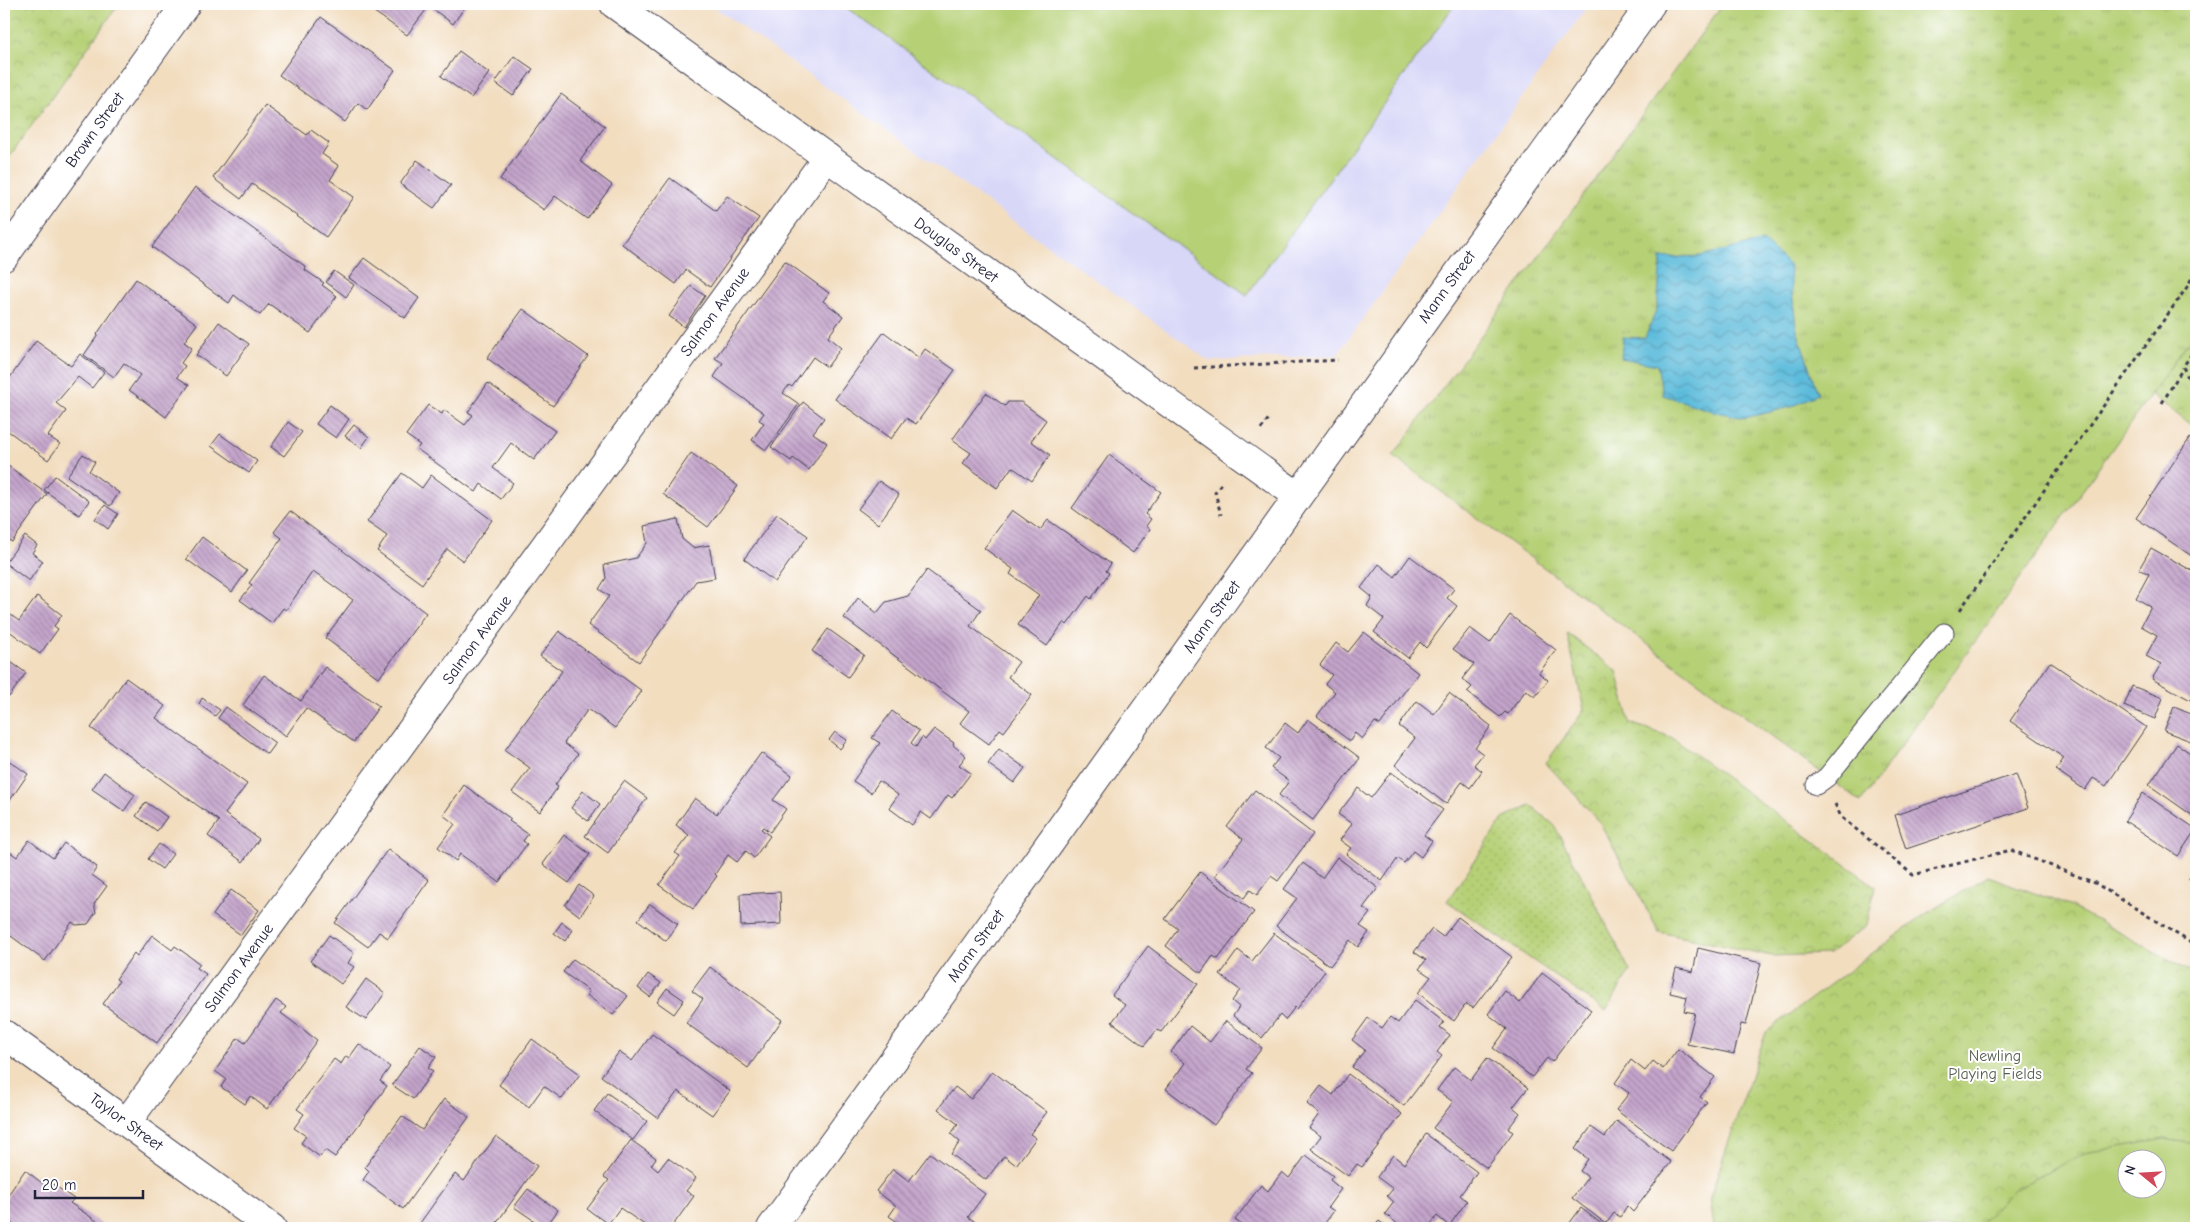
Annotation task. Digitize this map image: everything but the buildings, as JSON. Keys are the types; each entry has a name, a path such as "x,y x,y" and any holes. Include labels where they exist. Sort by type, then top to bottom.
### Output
{"street":[{"name":"Brown Street","path":"4,257 186,4"},
{"name":"Douglas Street","path":"614,4 1298,496"},
{"name":"Mann Street","path":"771,1228 1651,4"},
{"name":"Salmon Avenue","path":"127,1122 827,157"},
{"name":"Taylor Street","path":"4,1034 272,1228"}],"lane":[{"path":"1816,785 1827,777 1944,633"}],"path":[{"path":"1944,633 2187,286 2196,270"},
{"path":"2162,403 2196,347"},
{"path":"1194,368 1338,360"},
{"path":"2183,368 2196,394"},
{"path":"1261,429 1270,417"},
{"path":"1221,484 1214,492 1221,515"},
{"path":"1834,802 1841,817 1913,875 2010,850 2095,883 2196,946"},
{"path":"2189,878 2196,883"}],"shaded area":[{"path":"710,4 1589,4 1337,355 1209,361"}],"green space":[{"path":"4,4 119,4 4,164"},
{"path":"841,4 1455,4 1247,295"},
{"path":"1723,4 2196,4 2196,331 1861,802 1393,456"},
{"path":"2196,331 2196,429 2151,394"},
{"path":"1567,633 1617,671 1630,723 1671,737 1875,886 1867,925 1829,954 1772,956 1659,932 1599,821 1546,763 1584,710"},
{"path":"1530,805 1554,825 1630,971 1606,1011 1447,901 1503,819"},
{"name":"Newling Playing Fields","path":"1988,876 2072,907 2196,974 2196,1228 1714,1228 1710,1197 1766,1032 1924,915"},
{"path":"2164,1139 2196,1144 2196,1228 1976,1228 2013,1190 2085,1153"}],"water":[{"path":"1763,241 1789,265 1796,327 1818,394 1791,407 1745,418 1712,411 1663,395 1657,365 1621,358 1623,337 1645,338 1657,308 1661,258 1701,256"}]}
